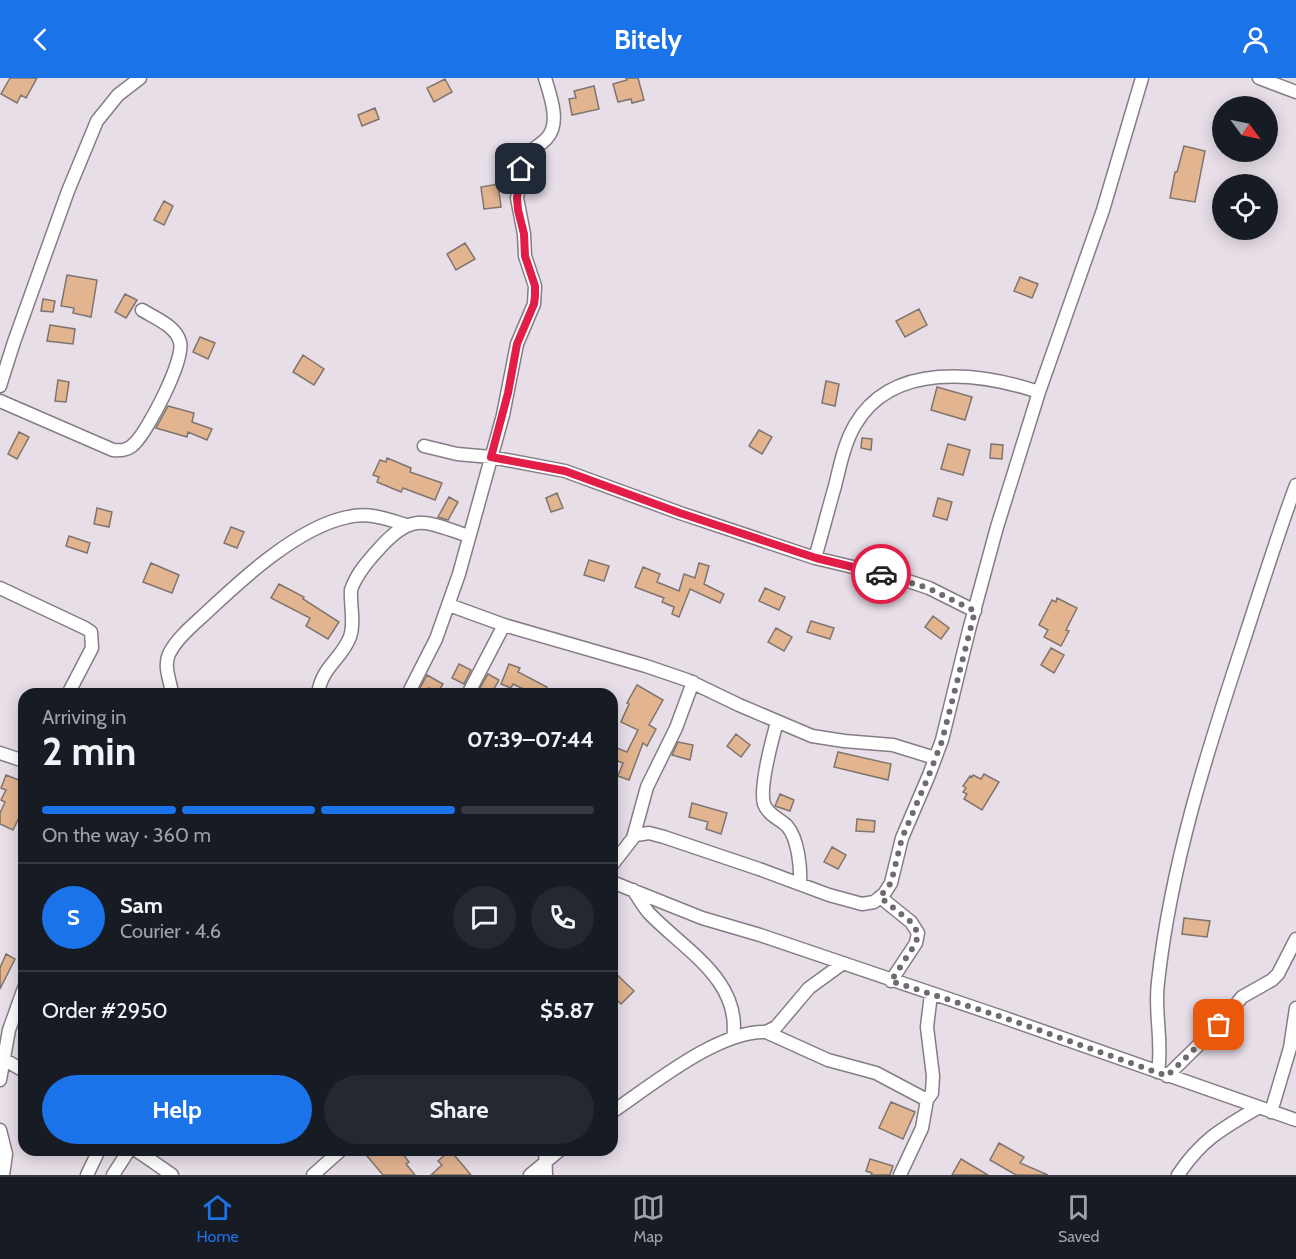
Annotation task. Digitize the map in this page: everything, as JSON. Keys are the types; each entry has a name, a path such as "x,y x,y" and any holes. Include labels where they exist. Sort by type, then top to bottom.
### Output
{"street":[{"path":"0,386 68,191 97,121 118,95 140,78"},
{"path":"411,688 436,639 449,605 508,393 517,344 534,304 535,286 525,256 524,234 517,198 525,156 545,140 553,128 552,104 545,78"},
{"path":"618,857 636,835 648,833 687,844 829,895 862,904 874,902 891,883 902,838 935,758 952,702 997,527 1039,392 1103,210 1142,78"},
{"path":"1259,78 1296,92"},
{"path":"0,401 113,450 121,451 130,447 142,433 164,396 179,361 181,349 179,340 173,331 142,310"},
{"path":"816,558 846,446 855,426 876,398 906,382 940,376 999,381 1039,392"},
{"path":"424,446 466,456 491,457 565,471 680,513 816,558 898,578 928,588 975,611"},
{"path":"1163,1074 1157,1013 1158,983 1177,867 1218,718 1296,485"},
{"path":"171,688 166,662 172,648 217,602 278,552 308,532 346,517 363,514 406,525"},
{"path":"319,688 322,677 351,634 352,584 385,543 406,525 417,522 469,536"},
{"path":"0,588 91,632 92,648 72,688"},
{"path":"449,605 504,625 693,682 812,736 893,745 935,758"},
{"path":"471,688 504,625"},
{"path":"633,838 647,787 679,719 693,682"},
{"path":"777,722 768,757 763,798 768,811 790,830 801,864 800,884"},
{"path":"0,753 18,759"},
{"path":"618,884 702,918 760,935 1005,1018 1296,1120"},
{"path":"632,889 648,912 710,970 723,987 734,1014 733,1038"},
{"path":"880,897 911,922 918,933 916,943 891,981"},
{"path":"1163,1074 1219,1025 1242,997 1272,980 1284,965 1296,939"},
{"path":"766,1032 776,1027 809,988 842,964"},
{"path":"900,1175 922,1128 927,1100 932,1093 927,1027 931,994"},
{"path":"0,1080 2,1059 18,1005"},
{"path":"1271,1112 1290,1048 1296,1008"},
{"path":"618,1108 705,1050 733,1038 756,1032 766,1032 828,1060 876,1073 927,1100"},
{"path":"2,1059 18,1068"},
{"path":"1178,1175 1200,1146 1213,1134 1259,1107"},
{"path":"0,1130 6,1154 3,1175"},
{"path":"87,1175 96,1156"},
{"path":"113,1175 125,1156"},
{"path":"145,1156 172,1175"},
{"path":"313,1175 334,1156"},
{"path":"530,1175 546,1163"}],"building":[{"path":"10,78 37,78 26,98 21,95 17,103 1,94"},
{"path":"626,78 638,78 644,100 632,103 631,99 618,102 613,84 627,80"},
{"path":"445,79 452,92 434,102 427,88"},
{"path":"594,86 599,109 572,115 569,99 576,98 574,91"},
{"path":"375,108 379,119 362,126 358,115"},
{"path":"1184,146 1205,151 1195,202 1170,198 1175,172 1177,172"},
{"path":"498,184 501,207 484,209 481,187"},
{"path":"164,201 173,206 164,225 154,220"},
{"path":"465,243 475,259 456,270 447,254"},
{"path":"67,275 97,280 91,317 73,313 74,308 61,306"},
{"path":"1020,277 1038,284 1032,298 1014,291"},
{"path":"125,294 137,300 126,318 115,312"},
{"path":"43,299 55,301 53,312 41,311"},
{"path":"919,309 927,325 905,337 896,321"},
{"path":"50,325 75,329 73,344 47,341"},
{"path":"200,337 215,343 208,359 193,352"},
{"path":"303,355 324,369 314,385 293,372"},
{"path":"58,380 69,382 66,402 55,401"},
{"path":"826,381 839,384 835,406 822,403"},
{"path":"937,387 972,397 965,420 931,410"},
{"path":"168,406 194,413 192,422 212,429 207,440 188,432 187,437 156,428"},
{"path":"759,430 772,437 762,454 749,446"},
{"path":"19,432 29,437 17,459 8,454"},
{"path":"862,438 872,439 871,450 861,448"},
{"path":"948,444 970,450 963,475 941,469"},
{"path":"991,444 1003,445 1002,459 990,458"},
{"path":"387,458 411,468 410,472 442,483 435,500 403,488 401,492 377,482 379,477 373,475 380,460 386,462"},
{"path":"557,493 563,508 551,512 546,498"},
{"path":"449,497 458,502 448,520 438,517"},
{"path":"938,498 952,502 947,520 933,516"},
{"path":"97,508 112,512 109,527 94,524"},
{"path":"231,527 244,532 237,548 224,543"},
{"path":"69,536 90,543 87,553 66,546"},
{"path":"589,560 609,566 604,581 584,575"},
{"path":"151,563 179,575 172,593 143,582"},
{"path":"699,563 709,566 704,584 724,594 720,603 690,589 679,617 672,614 674,607 662,602 664,598 635,587 643,567 660,574 657,582 679,591 684,574 695,578"},
{"path":"279,584 304,597 303,599 339,622 328,639 306,626 310,618 271,598"},
{"path":"765,588 785,597 779,610 759,601"},
{"path":"1057,598 1077,608 1061,646 1044,637 1048,630 1039,625 1052,600 1056,602"},
{"path":"933,616 949,628 941,639 925,627"},
{"path":"811,621 834,628 830,639 807,632"},
{"path":"776,628 792,637 784,651 768,642"},
{"path":"1051,648 1064,655 1054,673 1041,665"},
{"path":"459,664 471,670 464,684 452,678"},
{"path":"509,664 520,668 518,672 547,687 521,688 513,684 511,688 501,684"},
{"path":"488,674 499,680 494,688 480,688"},
{"path":"427,675 443,684 441,688 420,688"},
{"path":"637,685 663,700 649,725 656,729 647,746 643,743 629,780 618,776 623,763 618,761 618,748 627,752 638,730 621,722 629,704 627,703"},
{"path":"736,734 750,745 741,757 727,746"},
{"path":"678,742 693,745 690,760 672,755"},
{"path":"838,752 891,764 888,780 834,767"},
{"path":"984,774 999,782 982,810 964,799 967,794 963,792 966,788 963,786 970,776 981,779"},
{"path":"6,775 18,780 18,820 13,830 0,824 0,813 5,802 1,800 6,790 1,788"},
{"path":"780,794 794,800 790,811 775,806"},
{"path":"692,803 727,813 721,834 706,829 708,822 689,817"},
{"path":"857,819 875,821 874,832 856,831"},
{"path":"832,847 846,855 838,869 824,862"},
{"path":"1184,918 1210,921 1207,937 1182,934"},
{"path":"6,954 15,959 0,989 0,968"},
{"path":"618,976 634,991 621,1004 618,1001"},
{"path":"891,1102 915,1112 903,1139 879,1128"},
{"path":"999,1143 1024,1157 1020,1163 1048,1175 1016,1175 990,1160"},
{"path":"367,1156 404,1156 409,1162 406,1164 415,1175 383,1175"},
{"path":"443,1156 455,1156 471,1175 431,1175 442,1165 438,1161"},
{"path":"870,1159 893,1166 890,1175 871,1175 872,1173 866,1171"},
{"path":"961,1159 988,1175 952,1175"}],"way so far":[{"path":"881,574 928,588 975,611 942,741 902,838 891,883 880,897 911,922 918,933 916,943 891,981 1005,1018 1167,1076 1219,1025"}],"route":[{"path":"521,169 517,198 518,210 524,234 525,256 536,290 534,304 517,344 503,415 491,457 565,471 680,513 816,558 881,574"}]}
